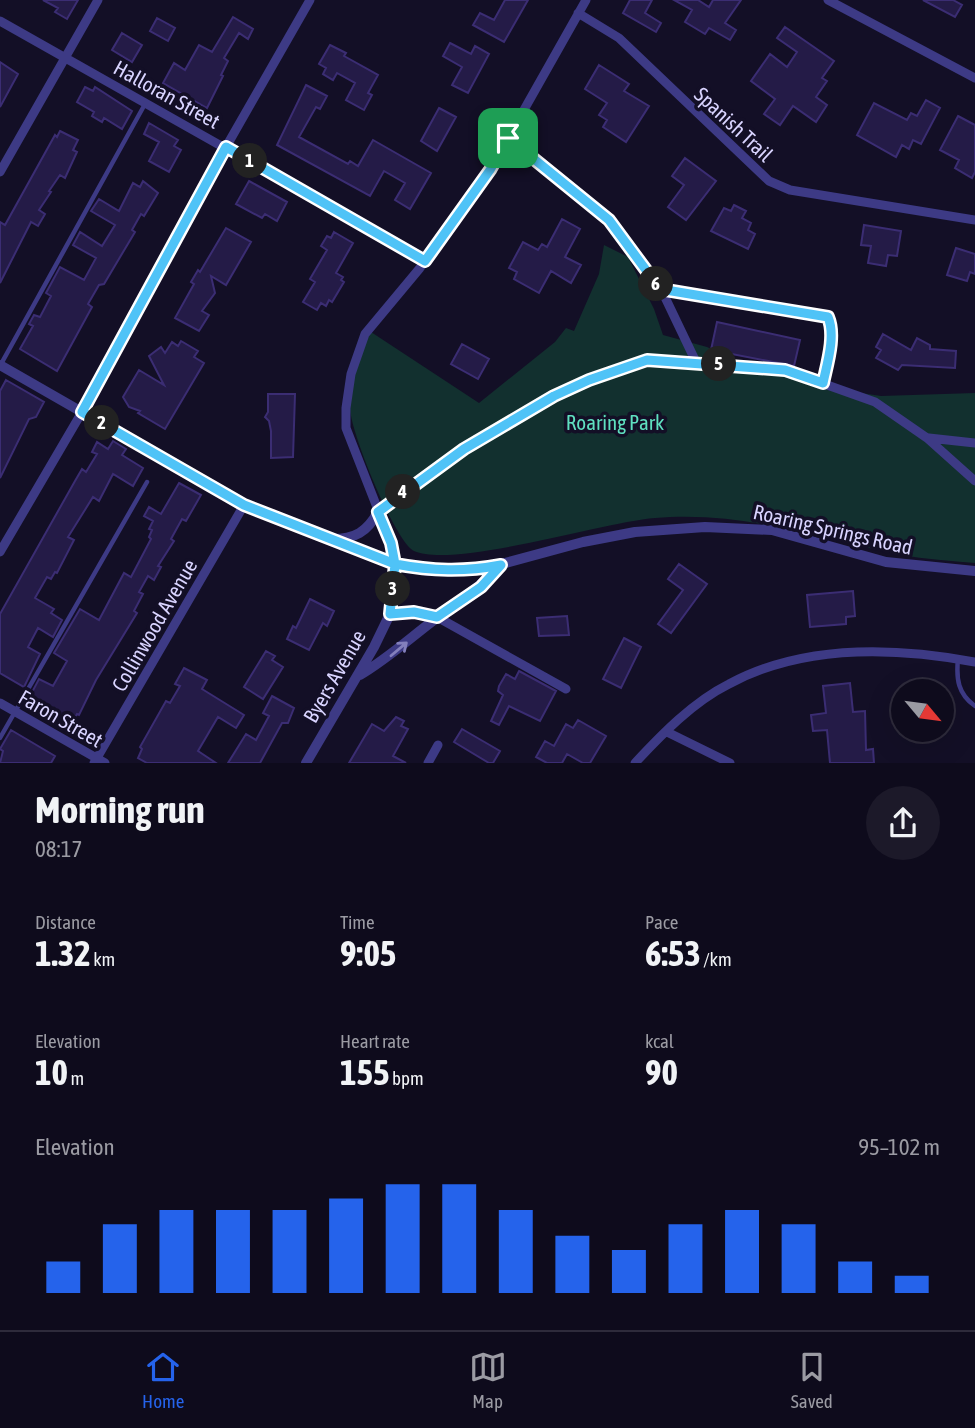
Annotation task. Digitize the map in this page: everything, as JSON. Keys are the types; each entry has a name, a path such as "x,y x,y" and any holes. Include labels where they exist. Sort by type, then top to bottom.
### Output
{"street":[{"path":"0,172 98,0"},
{"path":"0,552 82,412 226,147 310,0"},
{"path":"395,564 391,543 346,428 345,408 351,374 365,334 425,261 490,170 586,0"},
{"path":"828,0 975,78"},
{"name":"Spanish Trail","path":"578,13 618,38 769,181 790,190 975,220"},
{"name":"Halloran Street","path":"0,21 425,261"},
{"path":"508,138 609,220 660,289 696,362"},
{"path":"329,539 356,536 372,522 378,512 464,449 554,396 589,380 647,360 785,370 875,402 928,438 975,481"},
{"name":"Roaring Springs Road","path":"0,366 244,505 395,564 429,571 458,571 501,565 583,542 635,532 661,528 735,527 772,530 887,562 975,572"},
{"path":"928,438 975,443"},
{"name":"Collinwood Avenue","path":"99,761 244,505"},
{"name":"Byers Avenue","path":"306,763 358,676 390,614 395,564"},
{"path":"358,676 387,658 437,617 481,587 501,565"},
{"path":"390,614 414,612 437,617 566,689"},
{"path":"635,763 701,702 730,683 793,660 830,653 879,652 934,654 975,662"},
{"name":"Faron Street","path":"0,703 99,761"},
{"path":"667,732 730,763"},
{"path":"428,763 438,745"}],"lane":[{"path":"0,366 146,103"},
{"path":"660,289 825,316 830,324 829,353 823,383"},
{"path":"0,738 147,482"},
{"path":"958,658 958,687 965,699 975,706"}],"green space":[{"name":"Roaring Park","path":"604,245 628,257 654,309 663,335 707,347 739,363 798,371 861,393 881,396 975,393 975,563 901,555 750,522 688,517 631,521 494,550 434,555 414,551 406,543 385,508 365,461 352,420 350,398 353,378 371,332 479,403 555,342 566,328 574,331 599,274"}],"building":[{"path":"43,0 78,0 67,19 55,12 58,8"},
{"path":"505,0 528,0 504,42 473,25 480,13 494,20"},
{"path":"630,0 652,0 645,13 661,23 656,32 623,13"},
{"path":"674,0 698,0 709,7 713,0 741,0 725,23 736,30 730,40 709,28 705,34 685,22 692,10"},
{"path":"923,0 953,0 962,5 955,17"},
{"path":"233,17 253,29 248,39 239,33 224,58 228,61 221,75 223,76 207,108 163,83 174,63 185,70 199,45 212,52"},
{"path":"157,18 175,28 168,41 150,31"},
{"path":"785,27 834,61 822,78 827,81 816,97 827,105 816,122 793,106 780,125 764,114 775,99 751,81 770,54 787,67 797,52 777,38"},
{"path":"122,33 142,45 132,62 112,50"},
{"path":"450,43 471,54 475,46 489,54 468,93 452,85 462,67 443,56"},
{"path":"330,45 378,75 368,93 372,95 364,110 346,100 355,83 337,73 333,80 323,74 326,68 319,64"},
{"path":"0,62 18,74 0,107"},
{"path":"599,65 629,84 624,91 649,106 626,142 603,127 607,120 599,115 607,103 585,89"},
{"path":"306,85 327,96 320,109 316,107 299,137 348,164 350,161 358,166 373,140 431,173 410,209 395,200 405,183 384,171 370,196 277,145"},
{"path":"85,87 93,91 95,87 132,111 122,129 104,118 102,122 92,116 94,112 77,102"},
{"path":"926,100 940,108 921,144 913,140 909,149 902,145 896,157 857,135 874,103 907,120 911,113 917,116"},
{"path":"439,108 456,117 437,151 421,141"},
{"path":"958,116 975,125 975,172 972,178 955,168 959,160 940,150"},
{"path":"149,123 178,140 174,146 181,150 169,172 149,161 159,142 144,134"},
{"path":"60,131 78,140 73,150 77,152 65,178 60,175 49,191 51,192 39,210 45,214 38,226 31,222 0,283 0,222 5,225 55,135 57,137"},
{"path":"685,158 716,181 686,220 668,207 684,185 672,176"},
{"path":"143,181 158,193 144,216 141,214 132,230 135,232 104,284 99,285 88,304 92,307 57,371 20,349 33,326 29,324 34,315 40,317 51,296 46,293 60,267 84,280 96,258 73,245 80,232 102,246 115,225 91,211 99,199 119,211 133,183 140,187"},
{"path":"249,181 287,202 277,221 265,214 262,218 236,204"},
{"path":"734,205 746,211 742,218 751,223 748,230 755,234 748,249 711,231 724,208 731,211"},
{"path":"562,219 580,229 565,257 581,265 571,283 551,271 539,293 514,279 517,272 509,268 523,242 538,250 542,244 547,247"},
{"path":"864,225 901,231 897,256 888,255 886,266 868,263 871,246 861,245"},
{"path":"226,228 251,242 226,285 211,276 215,293 202,311 209,315 199,331 175,318 194,284 191,282 198,270 200,272"},
{"path":"334,232 353,243 336,273 343,277 341,280 344,282 332,302 329,300 326,306 321,303 317,310 303,302 315,282 310,279 327,250 321,246 327,236 331,238"},
{"path":"956,248 975,254 975,274 970,272 967,281 947,275"},
{"path":"717,322 800,340 794,366 711,350"},
{"path":"883,334 911,350 917,338 930,345 930,349 956,351 955,368 902,365 898,370 876,358 881,350 876,347"},
{"path":"181,341 198,351 194,357 204,363 165,429 138,413 140,411 129,407 123,397 139,370 164,385 149,356 161,347 165,353 172,342 178,346"},
{"path":"462,344 489,359 478,379 451,364"},
{"path":"6,380 44,402 36,417 29,419 0,478 0,391"},
{"path":"268,394 295,394 293,457 271,458 271,431 269,421 265,417 268,412"},
{"path":"113,441 126,449 122,455 143,468 133,486 113,474 99,501 93,497 68,537 74,540 57,573 55,572 51,579 47,577 35,598 54,609 51,613 62,620 53,637 38,628 28,647 40,654 24,687 0,673 0,614 82,469 86,472 97,454 92,452 97,442 108,449"},
{"path":"179,483 201,495 186,521 182,519 171,539 174,541 158,566 161,567 154,580 148,576 139,592 143,594 134,611 137,613 96,680 79,715 77,714 73,721 30,696 39,679 53,686 67,661 54,653 80,609 99,620 124,573 131,577 151,539 149,537 152,530 149,529 153,521 144,516 149,507 161,514"},
{"path":"679,564 707,584 671,633 658,624 683,590 668,579"},
{"path":"853,591 855,616 846,617 846,624 810,627 807,595"},
{"path":"310,599 334,611 327,626 323,623 309,650 287,639 293,626 296,628"},
{"path":"567,616 569,635 539,636 537,618"},
{"path":"624,638 641,647 621,688 603,679"},
{"path":"266,651 275,656 272,660 283,667 263,699 244,687"},
{"path":"184,668 207,680 202,689 244,715 236,728 218,717 198,751 216,763 147,763 138,758 142,749 140,747 166,701 170,703 180,686 175,684"},
{"path":"519,671 556,691 540,721 509,706 499,725 491,721 503,695 498,691 499,686 506,674 515,679"},
{"path":"850,683 853,712 865,711 866,750 873,749 874,763 830,763 827,730 813,731 811,715 826,713 823,686"},
{"path":"272,696 294,708 288,723 282,723 260,763 228,763 246,734 256,740 269,716 263,713"},
{"path":"396,717 404,721 401,726 408,729 393,756 406,763 349,763 372,724 384,731"},
{"path":"578,720 606,736 590,763 583,763 567,754 562,763 547,763 536,757 545,741 554,746 566,724 573,728"},
{"path":"462,729 500,751 493,763 454,742"},
{"path":"11,730 55,756 51,763 0,763 3,751 0,749"}],"route":[{"path":"508,138 490,170 425,261 226,147 82,412 244,505 395,564 390,614 414,612 437,617 481,587 501,565 483,569 429,571 395,564 391,543 378,512 421,478 504,424 589,380 647,360 785,370 823,383 829,353 828,317 660,289 609,220 508,138"}]}
